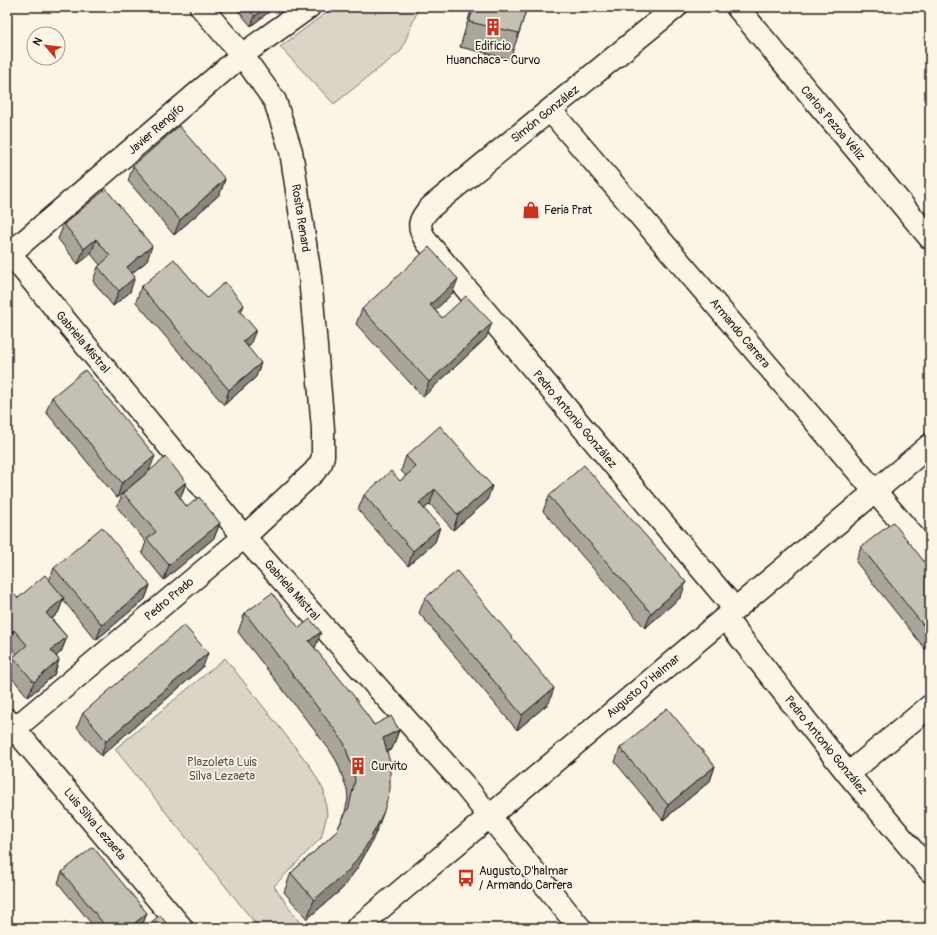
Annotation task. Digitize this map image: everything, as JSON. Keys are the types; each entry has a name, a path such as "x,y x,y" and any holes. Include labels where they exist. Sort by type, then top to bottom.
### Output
{"street":[{"name":"Rosita Renard","path":"201,7 242,55 275,102 291,151 310,276 323,429 323,456"},
{"name":"Javier Rengifo","path":"8,253 242,55 309,7"},
{"name":"Simón González","path":"419,226 425,214 431,207 676,7"},
{"name":"Carlos Pezoa Véliz","path":"737,7 930,238"},
{"name":"Armando Carrera","path":"550,110 930,556"},
{"name":"Pedro Antonio González","path":"419,226 421,233 427,242 730,614 848,774 930,871"},
{"name":"Gabriela Mistral","path":"8,253 244,537 490,816 580,928"},
{"name":"Augusto D´Halmar","path":"357,928 930,444"},
{"name":"Pedro Prado","path":"10,728 244,537 314,472 323,456"},
{"path":"848,774 930,706"},
{"name":"Luis Silva Lezaeta","path":"10,728 182,928"}],"green space":[{"path":"334,7 419,7 401,51 334,104 280,47"},
{"name":"Plazoleta Luis Silva Lezaeta","path":"225,658 310,766 324,791 327,815 321,838 274,886 300,923 293,928 259,928 115,749"}],"building":[{"path":"247,7 266,7 255,16"},
{"path":"474,7 527,7 519,33 469,22"},
{"path":"179,126 225,179 180,220 133,166"},
{"path":"106,189 152,246 127,267 135,277 119,291 98,267 110,256 96,239 84,249 64,224"},
{"path":"429,247 458,279 430,305 442,318 466,296 492,323 429,382 362,309"},
{"path":"174,259 207,298 225,282 244,305 239,310 256,330 243,341 261,363 229,390 141,287"},
{"path":"85,370 155,456 122,483 52,397"},
{"path":"440,426 492,486 458,515 435,489 419,503 440,527 413,551 364,495 391,471 400,481 416,467 406,456"},
{"path":"166,457 186,482 175,491 187,507 199,497 220,523 169,565 147,539 156,532 123,493"},
{"path":"584,465 686,582 651,613 549,496"},
{"path":"893,522 930,569 930,634 861,547"},
{"path":"102,527 150,585 102,625 54,568"},
{"path":"457,571 554,688 522,715 425,598"},
{"path":"45,575 64,598 46,613 67,637 51,650 59,660 34,682 13,657 27,645 14,630 7,635 7,594 11,591 18,598"},
{"name":"Curvito","path":"272,593 299,628 310,619 321,632 309,641 353,695 374,725 391,716 399,730 383,738 390,762 390,789 384,811 377,826 365,848 349,870 314,900 291,873 336,832 349,807 355,780 344,743 245,613"},
{"path":"184,625 208,653 106,741 83,713"},
{"path":"667,708 715,766 668,805 620,748"},
{"path":"93,847 147,913 129,928 107,928 62,872"},
{"path":"160,915 170,928 144,928"}],"place":[{"name":"Edificio Huanchaca - Curvo","path":"493,27"},
{"name":"Feria Prat","path":"531,210"},
{"name":"Curvito","path":"358,766"},
{"name":"Augusto D'halmar / Armando Carrera","path":"466,878"}]}
